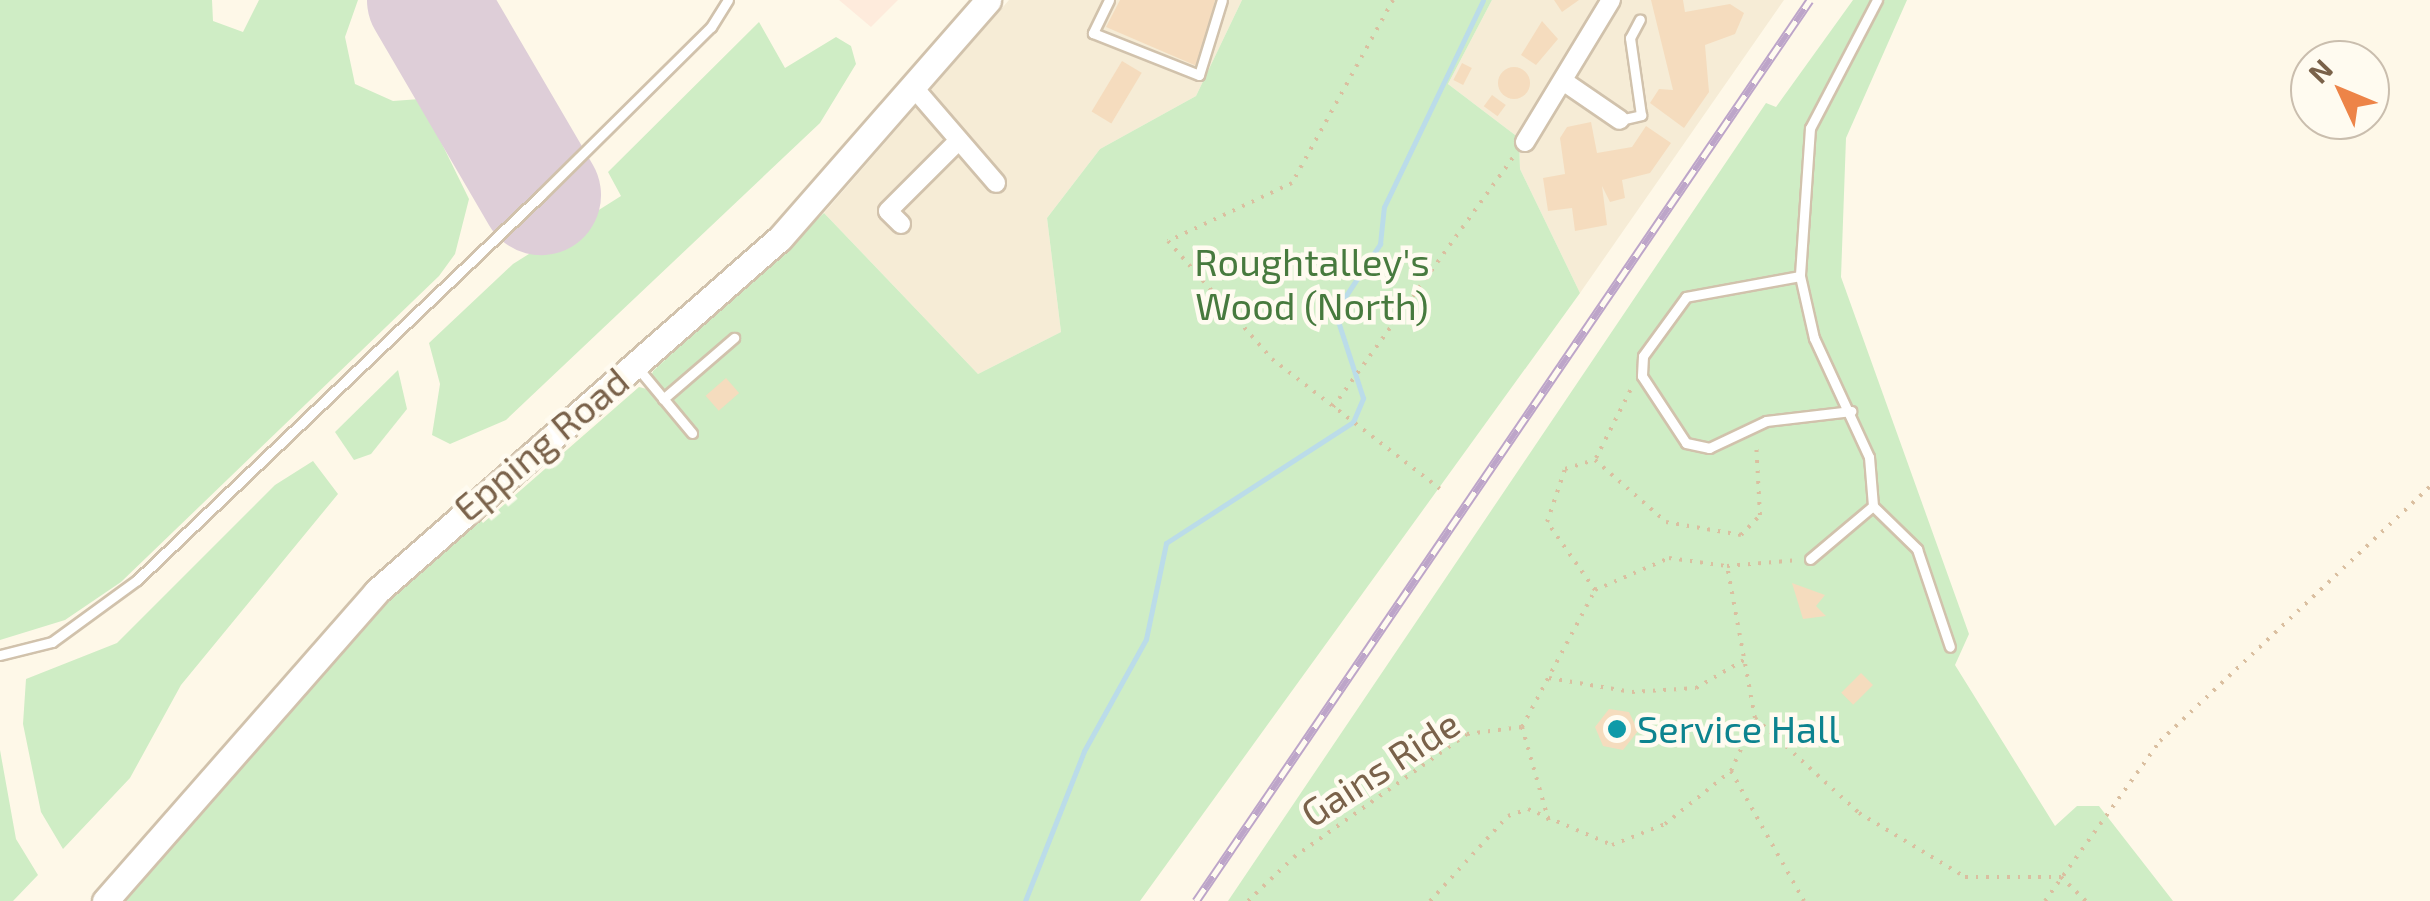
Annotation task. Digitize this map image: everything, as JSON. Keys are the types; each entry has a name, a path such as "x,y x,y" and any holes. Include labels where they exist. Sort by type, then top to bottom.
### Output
{"main road":[{"name":"Epping Road","path":"105,901 376,592 780,238 915,89 988,0"}],"street":[{"path":"1525,142 1566,83 1611,0"},
{"path":"1566,83 1620,120"},
{"path":"915,89 996,183"},
{"path":"901,224 888,211 959,140"}],"lane":[{"path":"0,655 52,642 137,580 541,195 712,27 728,0"},
{"path":"1108,0 1093,33 1199,76 1222,0"},
{"path":"1877,0 1810,128 1800,276 1814,338 1869,457 1873,506 1917,549 1950,647"},
{"path":"1620,120 1641,115 1630,38 1640,19"},
{"path":"1800,276 1686,297 1643,356 1642,376 1686,443 1709,448 1748,431 1851,411"},
{"path":"664,399 734,338"},
{"path":"635,365 692,433"},
{"path":"1810,559 1873,506"}],"path":[{"path":"1393,0 1292,183 1168,240 1272,359 1440,489"},
{"path":"1333,407 1525,142"},
{"path":"1596,460 1621,398 1642,376"},
{"path":"1596,460 1666,522 1741,535 1760,515 1761,449 1748,431"},
{"path":"1595,590 1547,522 1565,469 1596,460"},
{"path":"2045,901 2160,741 2430,488"},
{"path":"1522,728 1595,590 1669,558 1728,566 1810,559"},
{"path":"1430,901 1508,816 1528,809 1549,823 1601,843 1638,840 1731,771 1755,718 1728,566"},
{"path":"1548,678 1632,692 1696,688 1744,660"},
{"path":"1755,718 1859,812 1965,877 2062,877 2086,901"},
{"name":"Gains Ride","path":"1248,901 1294,856 1467,734 1522,728 1549,823"},
{"path":"1731,771 1804,901"}],"shaded area":[{"path":"839,0 898,0 871,27"},
{"path":"1009,0 1242,0 1196,96 1100,149 1047,218 1061,332 978,374 824,213"},
{"path":"1492,0 1784,0 1580,293 1520,169 1519,138 1448,84"}],"green space":[{"path":"0,0 212,0 213,21 243,32 259,0 358,0 345,37 355,84 393,101 420,99 469,199 455,254 439,276 121,582 65,620 0,640"},
{"name":"Roughtalley's Wood (North)","path":"1242,0 1492,0 1448,84 1519,138 1520,169 1580,293 1140,901 96,901 467,503 483,523 639,387 647,389 653,371 824,213 978,374 1061,332 1047,218 1100,149 1196,96"},
{"path":"1853,0 1907,0 1846,138 1841,277 1969,634 1955,665 2055,826 2077,806 2099,806 2173,901 1228,901 1766,103 1776,107"},
{"path":"759,22 785,68 836,37 851,46 856,64 820,123 506,420 450,444 432,435 440,384 429,343 513,264 621,196 608,172"},
{"path":"398,370 407,409 371,454 354,460 335,432"},
{"path":"313,461 338,494 181,685 130,778 63,849 41,812 23,724 26,679 117,643 275,485"},
{"path":"0,750 16,839 38,875 13,901 0,901"}],"building":[{"path":"1120,0 1215,0 1199,67 1106,27"},
{"path":"1554,0 1579,0 1562,12"},
{"path":"1651,0 1683,0 1685,12 1730,4 1744,13 1735,34 1705,45 1709,92 1684,128 1650,103 1659,89 1673,90"},
{"path":"1542,21 1558,39 1536,65 1521,55"},
{"path":"1122,61 1142,73 1111,123 1092,112"},
{"path":"1462,63 1472,68 1463,85 1453,80"},
{"path":"1514,67 1525,72 1530,83 1525,94 1514,99 1503,94 1498,83 1503,72"},
{"path":"1492,95 1506,105 1498,116 1484,106"},
{"path":"1591,122 1597,153 1632,147 1646,126 1671,143 1650,173 1622,180 1625,198 1610,202 1602,186 1607,225 1575,231 1572,208 1548,211 1543,178 1565,174 1560,138 1567,127"},
{"path":"726,378 739,393 719,411 706,396"},
{"path":"1792,583 1825,595 1816,606 1826,616 1803,619"},
{"path":"1861,673 1873,685 1853,705 1841,693"},
{"name":"Service Hall","path":"1609,709 1629,712 1638,731 1623,750 1603,746 1595,727"}],"waterway":[{"path":"1025,901 1084,751 1146,639 1166,543 1353,422 1363,398 1335,312 1380,244 1384,207 1483,0"}],"runway":[{"path":"427,0 541,195"}],"railway":[{"path":"1196,901 1810,0"}],"place":[{"name":"Service Hall","path":"1617,729"}]}
